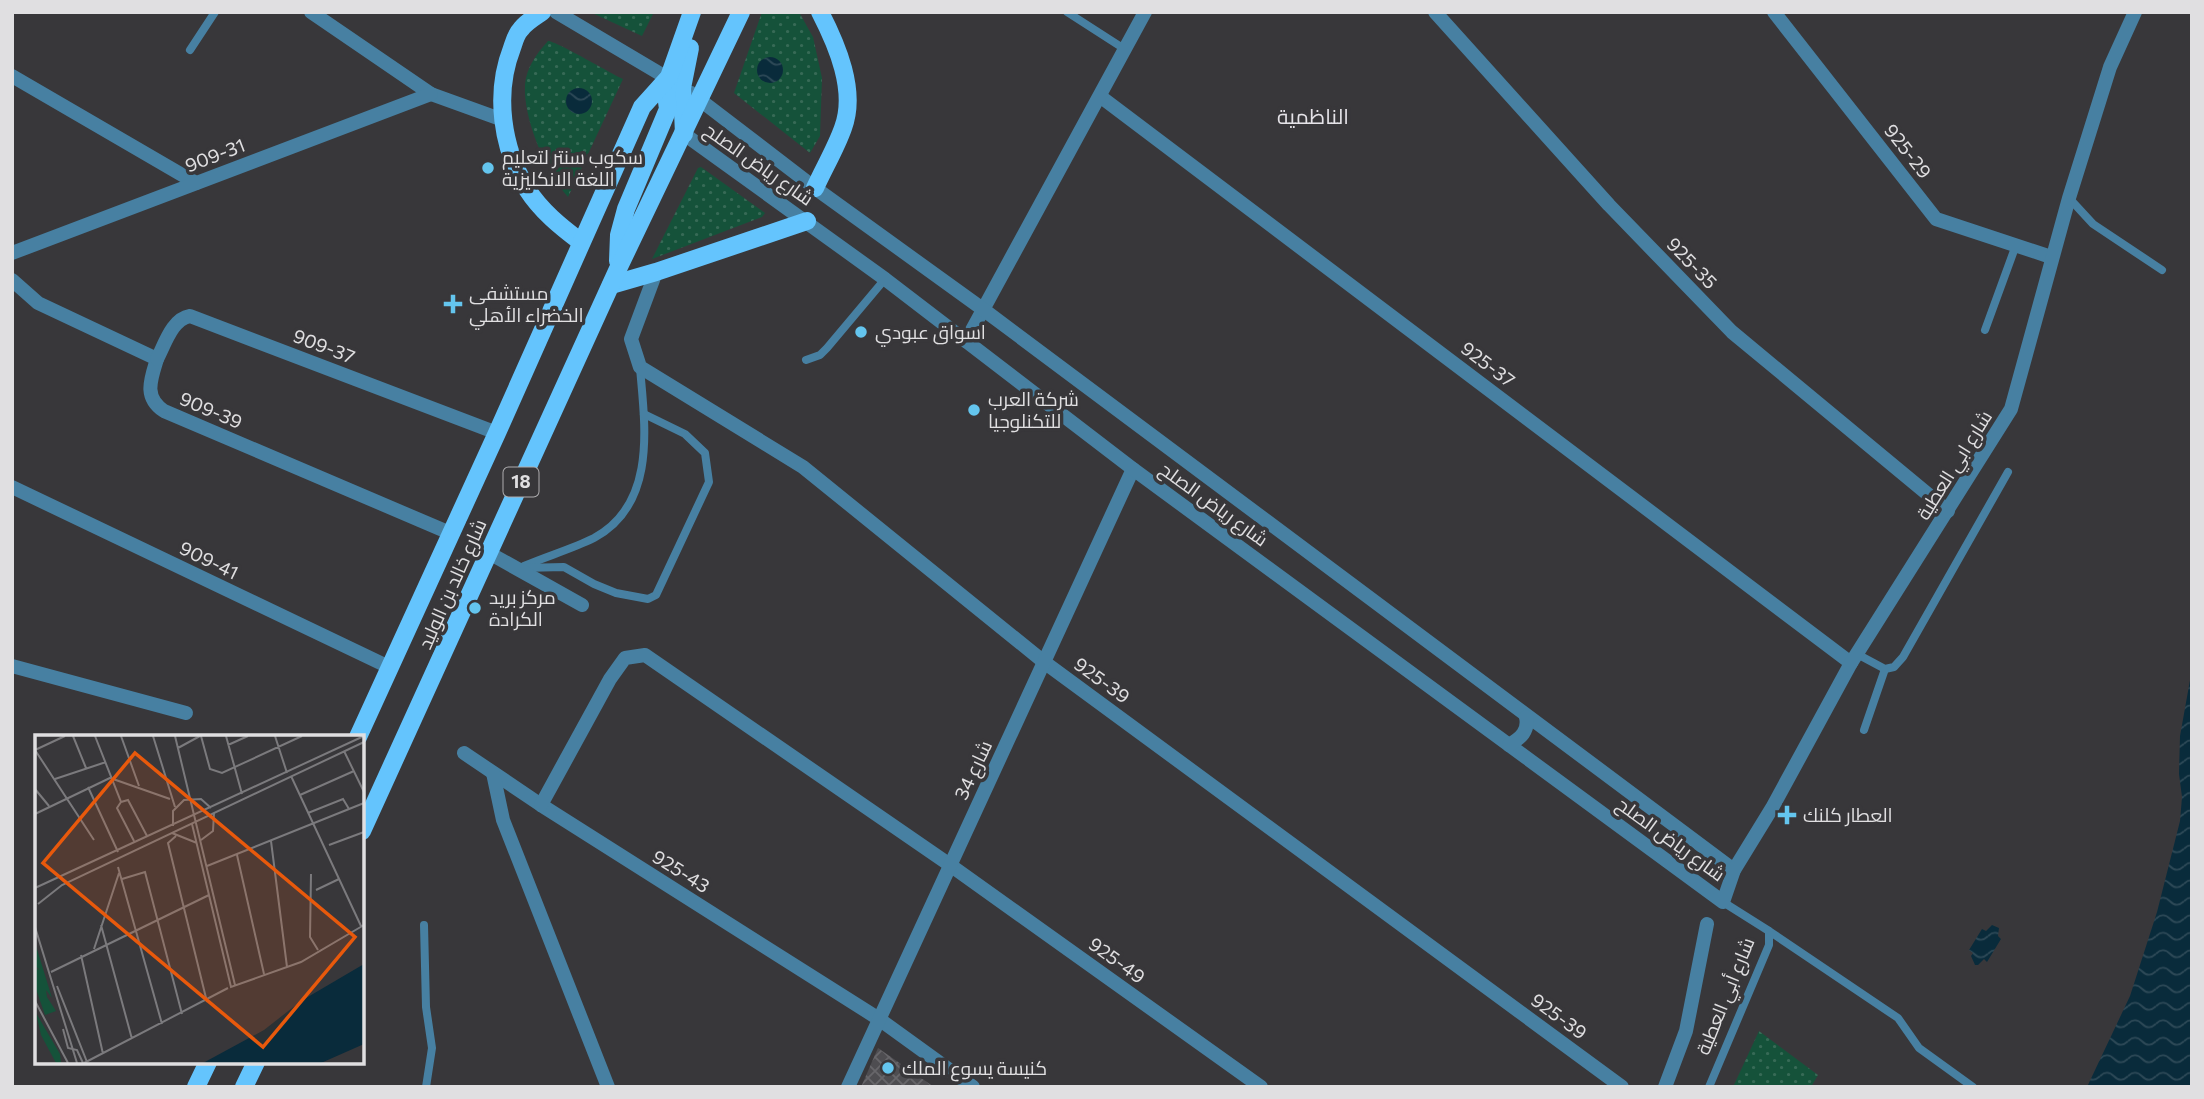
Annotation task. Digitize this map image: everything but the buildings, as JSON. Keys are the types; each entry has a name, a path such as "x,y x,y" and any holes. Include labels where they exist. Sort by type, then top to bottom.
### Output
{"main road":[{"path":"542,12 519,30 508,58 503,89 503,120 511,157 527,190 551,219 581,242"},
{"name":"شارع خالد بن الوليد","path":"359,735 642,107 676,82 692,12"},
{"path":"702,12 676,82 666,94 667,109 626,209 614,278 656,272 807,222"},
{"name":"شارع خالد بن الوليد","path":"364,827 614,278 741,12"},
{"path":"815,188 845,125 847,98 838,47 820,12"},
{"path":"676,82 684,134"},
{"path":"627,140 637,130 644,130 653,140 652,147"},
{"path":"196,1087 207,1064"},
{"path":"244,1087 255,1064"}],"street":[{"path":"311,12 431,94 503,120"},
{"name":"شارع رياض الصلح","path":"556,12 701,99 815,188 984,310 1734,870"},
{"path":"966,341 1145,12"},
{"name":"925-35","path":"1435,12 1600,195 1732,332 1948,511"},
{"name":"925-29","path":"1774,12 1936,219 2051,257"},
{"name":"شارع ابي العطية","path":"1724,902 1734,870 1772,808 1854,659 2011,409 2068,198 2110,67 2135,12"},
{"path":"12,76 196,183"},
{"name":"909-31","path":"12,253 431,94"},
{"name":"925-37","path":"1101,97 1854,659"},
{"name":"شارع رياض الصلح","path":"684,134 885,279 1133,469 1724,902"},
{"path":"640,367 631,339 656,272"},
{"path":"12,280 28,296 49,308 157,359"},
{"name":"909-37","path":"157,359 178,320 190,316 497,433"},
{"name":"909-39","path":"157,359 149,390 155,403 164,411 450,534"},
{"name":"925-39","path":"640,367 803,467 1044,662 1622,1087"},
{"name":"شارع 34","path":"848,1087 1133,469"},
{"name":"909-41","path":"12,487 389,667"},
{"path":"489,553 582,605"},
{"name":"925-49","path":"541,805 610,679 625,658 645,654 950,865 1261,1087"},
{"path":"12,666 186,713"},
{"path":"1509,745 1524,733 1528,725 1526,717"},
{"name":"925-43","path":"464,753 541,805 879,1019 973,1087"},
{"path":"493,773 503,820 608,1087"},
{"name":"شارع أبي العطية","path":"1665,1087 1686,1031 1707,924"}],"lane":[{"path":"190,50 215,12"},
{"path":"1067,12 1126,50"},
{"path":"2068,198 2093,224 2162,270"},
{"path":"1985,330 2016,245"},
{"path":"806,360 820,355 827,348 885,279"},
{"path":"518,568 596,537 620,517 635,493 645,459 640,367"},
{"path":"518,568 564,567 616,593 648,599 656,595 709,482 705,453 685,434 644,414"},
{"path":"1854,659 1885,669 1894,667 1903,657 2008,472"},
{"path":"1864,730 1885,669"},
{"name":"شارع أبي العطية","path":"1710,1086 1769,945 1769,931 1724,902"},
{"path":"424,925 426,1007 432,1048 426,1087"},
{"path":"1769,931 1898,1018 1920,1048 1973,1087"}],"green space":[{"path":"590,12 654,12 642,36"},
{"path":"762,12 799,12 813,37 822,78 820,136 810,153 734,93"},
{"path":"548,41 623,79 568,197 544,160 532,129 525,99 527,73"},
{"path":"701,167 765,213 762,217 652,259 698,168"},
{"path":"1759,1031 1818,1075 1811,1087 1733,1087"}],"water":[{"path":"770,57 780,60 783,70 780,80 770,83 760,80 757,70 760,60"},
{"path":"579,88 589,91 592,101 589,111 579,114 569,111 566,101 569,91"},
{"path":"2192,669 2192,1087 2087,1087 2130,996 2157,912 2180,821 2180,736"},
{"path":"1992,925 1999,928 1998,936 2001,939 1987,962 1984,959 1975,965 1971,956 1973,953 1969,950 1982,929 1986,931"}],"place":[{"name":"سكوب سنتر لتعليم اللغة الانكليزية","path":"488,168"},
{"name":"مستشفى الخضراء الأهلي","path":"453,304"},
{"name":"اسواق عبودي","path":"861,332"},
{"name":"شركة العرب للتكنلوجيا","path":"974,410"},
{"name":"مركز بريد الكرادة","path":"475,608"},
{"name":"العطار كلنك","path":"1787,815"},
{"name":"كنيسة يسوع الملك","path":"888,1068"}],"district":[{"name":"الناظمية","path":"1313,117"}]}
